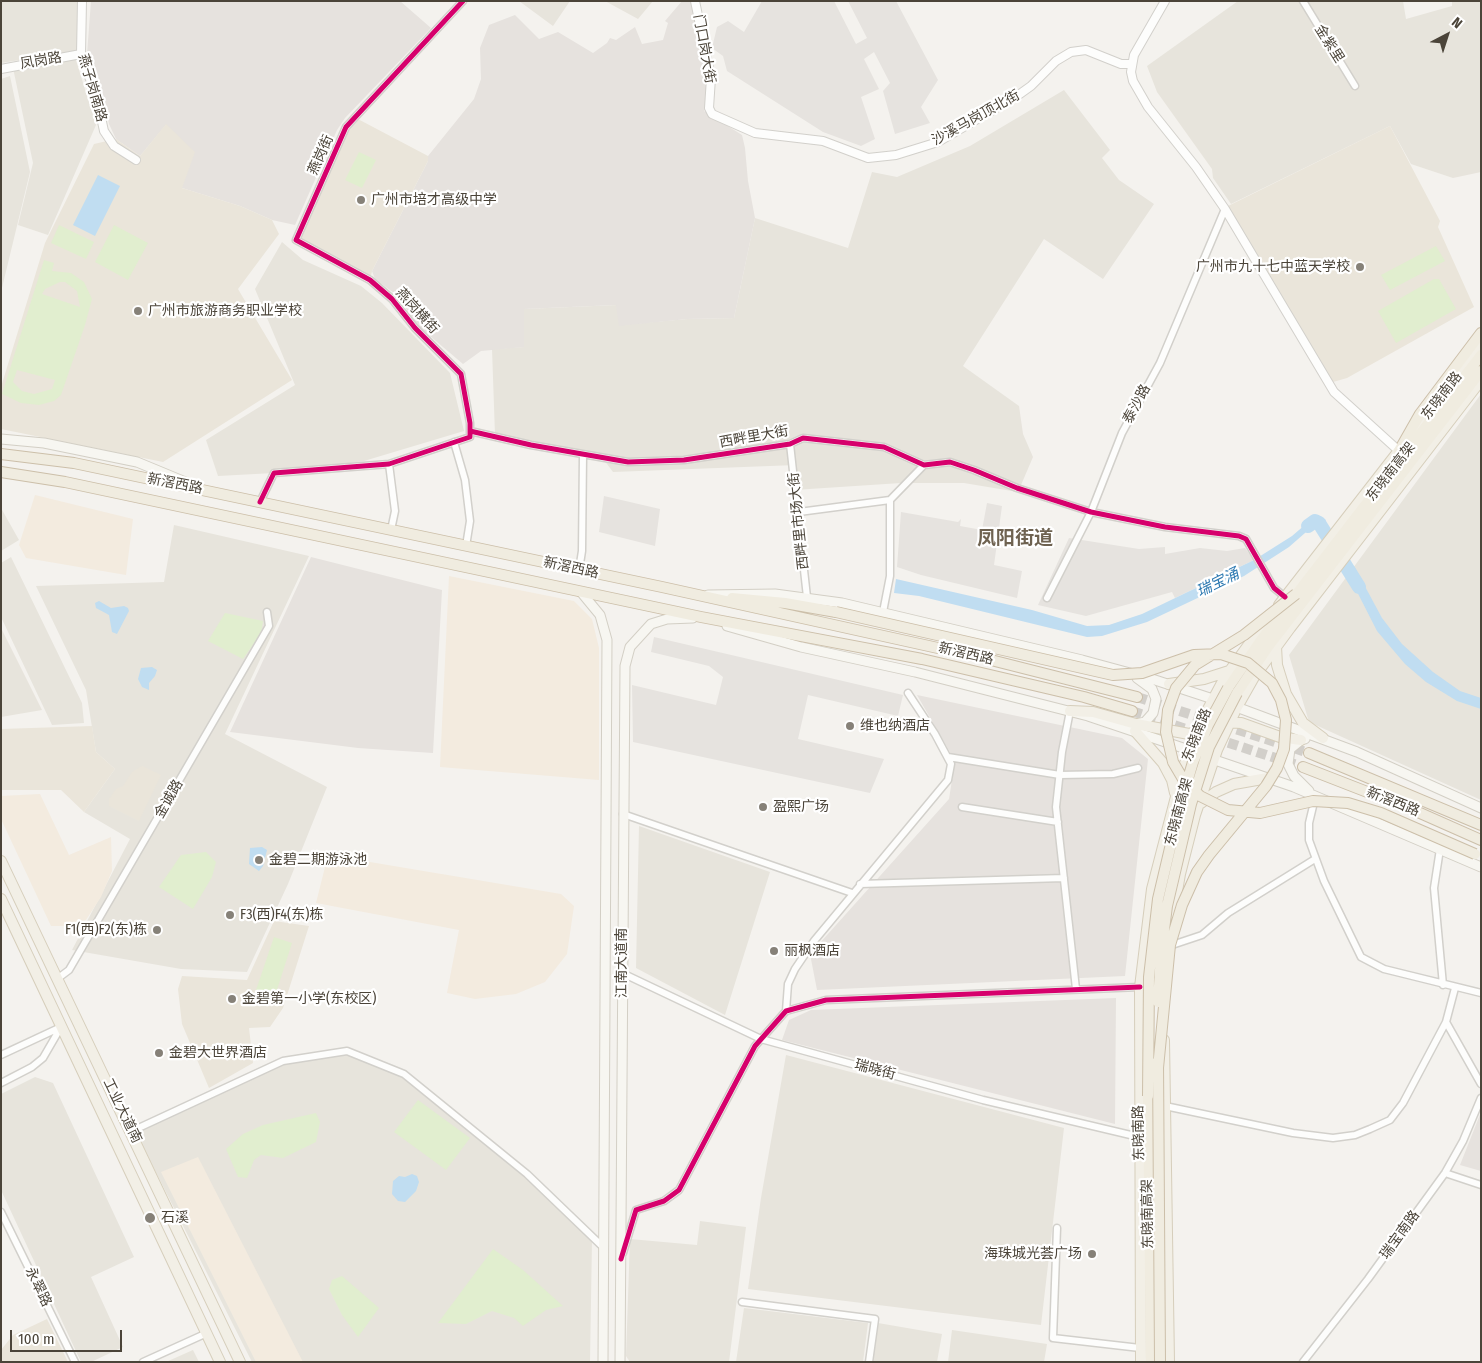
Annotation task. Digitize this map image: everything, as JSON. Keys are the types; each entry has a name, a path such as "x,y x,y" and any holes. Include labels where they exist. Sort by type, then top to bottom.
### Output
{"highway":[{"path":"1399,451 1420,414 1481,333"},
{"name":"东晓南高架","path":"1151,1362 1148,1223 1150,958 1158,899 1180,806 1202,737 1220,701 1242,666 1291,596 1481,355"},
{"name":"东晓南高架","path":"1160,1362 1158,1068 1160,970 1169,898 1193,796 1216,732 1237,693 1268,647 1481,372"},
{"name":"新滘西路","path":"1,455 74,463 205,490 983,658 1137,697"},
{"name":"新滘西路","path":"1,472 65,482 701,617 922,659 1068,693 1132,711"},
{"path":"701,596 763,600 836,612 1113,675 1142,673 1194,656 1221,654 1248,663 1272,683 1284,710 1286,730 1284,749 1266,786 1197,872 1182,905 1170,945 1158,1068"},
{"path":"1291,596 1244,635 1196,666 1179,684 1168,710 1166,732 1170,753 1180,774 1200,796 1228,810 1260,813 1313,800 1348,802 1380,813 1478,855"},
{"name":"新滘西路","path":"1309,753 1481,825"},
{"name":"新滘西路","path":"1303,767 1411,809 1481,840"}],"main road":[{"name":"东晓南路","path":"1141,1362 1140,987 1152,889 1189,750 1212,698 1230,671 1291,596 1481,345"},
{"name":"东晓南路","path":"1169,1362 1164,1011 1168,946 1180,874 1198,806 1213,759 1229,722 1276,646 1481,380"},
{"path":"1,439 44,443 137,462 205,490"},
{"name":"江南大道南","path":"581,592 600,615 607,640 603,1362"},
{"path":"701,596 752,593 807,597 883,612 1127,672 1212,698 1323,738 1481,808"},
{"path":"701,617 793,645 915,672 1070,711 1093,712 1189,750 1315,796 1481,867"},
{"name":"江南大道南","path":"621,1360 625,666 630,646 651,624 667,619 701,617"},
{"path":"1276,646 1279,672 1290,701 1303,723 1323,738"},
{"path":"1168,684 1204,680 1230,671"},
{"path":"1127,672 1152,689 1156,699 1154,713 1136,728"},
{"path":"1136,728 1196,733 1211,728 1237,707"},
{"path":"1189,750 1206,734 1222,723 1229,722 1241,723 1280,737 1301,740 1323,738"},
{"path":"1136,728 1163,763 1172,780 1176,796 1180,794 1190,796 1198,806 1225,788 1245,780 1268,778"},
{"path":"1301,740 1290,749 1288,764 1294,776 1315,796"},
{"name":"工业大道南","path":"1,861 57,980 132,1131 240,1362"},
{"path":"1,899 220,1362"},
{"path":"61,1027 76,1019"},
{"path":"105,1116 121,1109"}],"street":[{"name":"燕子岗南路","path":"82,1 80,54 97,98 104,131 114,146 136,160"},
{"name":"燕岗街","path":"296,240 346,127 463,1"},
{"name":"门口岗大街","path":"695,1 711,78 710,111 715,116 750,130"},
{"path":"1165,1 1140,42 1132,64 1133,82 1225,208 1334,392 1399,451"},
{"name":"金紫里","path":"1303,1 1355,86"},
{"name":"沙溪马岗顶北街","path":"750,130 823,142 868,158 896,155 938,142 1009,101 1031,86 1056,61 1071,52 1086,50 1113,61 1132,64"},
{"name":"凤岗路","path":"1,68 80,54"},
{"name":"泰沙路","path":"1047,598 1091,512 1122,433 1160,363 1225,208"},
{"name":"燕岗横街","path":"296,240 370,280 392,299 415,328 461,374 470,434"},
{"path":"260,502 274,473 389,464 454,442 470,434"},
{"name":"西畔里大街","path":"470,434 620,461 648,462 684,460 790,444 804,438 884,447 924,465"},
{"path":"454,442 464,480 470,521 466,546"},
{"name":"西畔里市场大街","path":"790,444 807,597"},
{"path":"580,570 582,551 583,455"},
{"path":"799,512 890,500 924,465 950,462 1017,488 1091,512 1165,526 1239,536 1246,540 1274,588 1291,596"},
{"path":"389,464 395,511 391,530"},
{"path":"883,612 890,576 890,500"},
{"name":"金诚路","path":"57,980 69,970 269,626 267,612"},
{"path":"786,1010 788,984 795,968 852,893 948,780 951,764 935,734 908,693"},
{"path":"1070,711 1056,807 1076,989"},
{"path":"948,758 1060,775 1113,774 1138,768"},
{"path":"1315,796 1309,823 1310,840 1315,859 1354,947 1361,957 1384,969 1481,993"},
{"path":"962,806 1058,822"},
{"path":"624,814 852,893"},
{"path":"1440,849 1434,888 1443,985"},
{"path":"1168,946 1202,935 1228,913 1315,859"},
{"path":"860,884 1064,878"},
{"name":"瑞晓街","path":"622,973 761,1039 983,1100 1139,1137"},
{"path":"621,1259 636,1210 664,1201 679,1190 755,1046 786,1010 826,1000 1140,987"},
{"path":"1165,1106 1293,1133 1333,1138 1355,1135 1390,1120 1446,1022 1456,988"},
{"path":"1446,1022 1481,1084"},
{"path":"1,1055 61,1027"},
{"path":"1,1083 32,1067 43,1058 61,1027"},
{"path":"132,1131 283,1061 347,1051 404,1074 527,1174 604,1248"},
{"name":"瑞宝南路","path":"1303,1362 1368,1279 1445,1173 1463,1141 1481,1098"},
{"path":"1445,1173 1481,1185"},
{"name":"永翠路","path":"1,1212 75,1362"},
{"path":"1057,1228 1053,1338 1140,1348"},
{"path":"742,1302 875,1319 869,1362"},
{"path":"143,1362 207,1333"}],"shaded area":[{"path":"1,1 80,1 78,51 1,63"},
{"path":"91,1 400,1 431,28 345,118 337,130 295,225 272,220 240,206 182,188 166,125 140,156 116,139 109,124 102,91 87,54"},
{"path":"519,1 570,1 553,26"},
{"path":"605,1 653,1 638,19"},
{"path":"682,1 691,1 702,54 707,97 704,111 742,135 745,148 748,181 755,218 734,318 687,319 619,326 616,305 524,309 524,347 481,351 463,364 417,325 398,296 375,279 372,271 428,161 428,156 474,99 481,79 480,48 489,25 515,15 539,39 558,32 593,53 607,43 610,38 616,40 635,27 642,44 663,40 668,23 665,21"},
{"path":"762,1 834,1 856,44 867,38 848,1 896,1 938,80 921,107 930,123 895,134 883,91 890,83 874,52 864,59 879,89 861,97 875,139 861,146 823,132 727,71 723,56 712,48 717,27 728,21 744,32"},
{"path":"1238,1 1403,1 1406,19 1452,6 1452,1 1481,1 1481,172 1453,178 1411,164 1390,126 1231,204 1213,178 1212,169 1157,92 1147,66"},
{"path":"75,57 96,125 48,235 18,225 33,163 13,68"},
{"path":"10,76 30,172 1,292 1,79"},
{"path":"1064,90 1110,150 1102,158 1119,180 1154,204 1103,279 1044,239 963,366 1019,406 1023,434 1033,457 1018,492 964,483 901,483 794,490 796,465 613,472 601,456 495,435 492,349 524,347 523,309 617,305 620,325 687,319 734,318 755,218 848,248 872,172 897,177 970,146"},
{"name":"广州市培才高级中学","path":"356,118 428,156 428,161 372,271 370,280 296,240 346,127"},
{"name":"广州市旅游商务职业学校","path":"166,124 195,152 182,188 240,206 272,220 279,234 238,289 292,380 163,462 1,429 1,387 45,243 94,144 116,139 140,156"},
{"name":"广州市九十七中蓝天学校","path":"1390,126 1440,221 1438,227 1474,307 1347,378 1333,382 1228,206"},
{"path":"282,242 303,260 361,286 382,303 450,373 464,431 364,461 274,473 218,476 206,440 295,385 255,289"},
{"path":"1481,394 1481,800 1309,722 1289,655"},
{"path":"35,495 133,519 126,575 26,558 19,545"},
{"path":"604,496 660,509 655,546 599,532"},
{"path":"987,503 1002,506 994,565 1022,571 1017,598 921,575 897,567 901,512 958,522 961,519 960,526 982,530"},
{"path":"1,508 19,540 1,551"},
{"path":"174,525 309,556 225,734 327,787 288,884 247,972 181,969 72,950 130,839 84,812 115,769 96,752 86,690 36,586 164,582"},
{"path":"1069,538 1139,549 1165,547 1165,554 1200,548 1227,551 1245,548 1254,560 1175,598 1172,592 1086,616 1038,605"},
{"path":"11,557 82,703 84,723 52,725 1,617 1,563"},
{"path":"311,557 442,590 433,753 358,748 230,732"},
{"path":"449,576 574,601 592,619 599,648 599,780 440,767"},
{"path":"1,628 42,710 1,717"},
{"path":"654,637 903,695 898,716 808,695 798,739 884,759 870,793 633,742 632,685 716,705 723,677 709,666 651,652"},
{"path":"917,695 1122,738 1148,759 1125,976 817,990 810,954 949,799 955,761"},
{"path":"92,726 96,752 115,769 84,812 61,790 1,790 1,729"},
{"path":"142,766 161,775 139,821 109,806 109,799 116,789 123,786 132,772"},
{"path":"40,794 69,855 111,837 112,871 101,897 82,926 51,926 1,819 1,796"},
{"path":"639,826 770,872 725,1015 636,968"},
{"path":"328,855 561,894 574,906 567,954 545,982 516,994 475,999 447,993 459,930 316,903"},
{"name":"金碧第一小学(东校区)","path":"274,921 309,926 283,1008 270,1027 249,1028 253,1063 209,1088 182,1024 178,989 182,976 247,980"},
{"path":"1116,998 1115,1124 782,1040 789,1020 811,1010"},
{"path":"347,1051 404,1074 527,1174 592,1240 590,1362 252,1362 136,1133 283,1061"},
{"path":"786,1055 1064,1128 1041,1325 748,1289 761,1198"},
{"path":"35,1077 53,1083 134,1257 91,1277 123,1347 91,1362 81,1362 1,1190 1,1094"},
{"path":"1481,1112 1481,1171 1460,1165"},
{"path":"198,1157 303,1362 256,1362 161,1172"},
{"path":"700,1221 746,1227 729,1362 630,1362 626,1356 630,1239 697,1245"},
{"path":"744,1308 868,1323 863,1362 736,1362"},
{"path":"47,1319 68,1362 1,1362 1,1350 13,1335"},
{"path":"878,1323 942,1334 937,1362 872,1362"},
{"path":"952,1330 1047,1344 1044,1362 948,1362"},
{"path":"193,1350 199,1362 166,1362"}],"green space":[{"path":"359,152 376,160 362,188 345,180"},
{"path":"59,225 94,242 86,259 51,243"},
{"path":"114,225 148,243 128,280 95,262"},
{"path":"1436,246 1445,261 1390,290 1381,275"},
{"path":"44,260 54,263 52,271 71,273 84,282 92,299 61,395 54,401 39,405 21,403 2,394","holes":["60,282 65,282 77,291 80,307 42,294 45,289","17,370 55,380 52,389 34,394 22,391 13,382"]},
{"path":"1434,279 1439,279 1456,309 1396,343 1378,311"},
{"path":"225,613 263,621 261,633 243,659 208,641"},
{"path":"206,852 216,862 212,877 193,909 159,887 181,855"},
{"path":"274,937 292,943 275,996 256,990"},
{"path":"418,1100 470,1138 446,1170 394,1132"},
{"path":"316,1113 320,1122 316,1142 283,1158 261,1155 254,1160 247,1178 238,1177 226,1149 243,1134 263,1125"},
{"path":"493,1249 523,1270 563,1306 546,1310 523,1326 514,1318 492,1311 466,1324 438,1323"},
{"path":"342,1276 379,1308 358,1337 342,1315 329,1289 332,1280"}],"water":[{"path":"98,175 120,186 95,236 73,225"},
{"path":"1320,516 1326,520 1319,530 1313,526 1289,547 1244,576 1147,622 1102,636 1087,637 919,596 894,593 896,579 1032,610 1087,626 1109,625 1142,614 1254,560 1292,536 1313,518"},
{"path":"1354,566 1382,618 1402,644 1433,672 1460,691 1481,698 1481,709 1457,701 1426,682 1405,664 1377,631 1348,574"},
{"path":"99,601 111,608 124,606 128,608 129,611 117,634 112,632 109,615 96,608 95,603"},
{"path":"152,667 157,670 149,683 149,690 142,687 138,679 141,668"},
{"path":"262,847 267,850 263,866 259,871 249,864 250,848"},
{"path":"412,1174 417,1176 419,1182 416,1191 405,1202 398,1201 392,1194 393,1181 399,1176 405,1177"}],"waterway":[{"name":"瑞宝涌","path":"1308,526 1315,521 1319,523 1359,587"}],"tunnel":[{"path":"1137,697 1309,753"},
{"path":"1132,711 1195,732"},
{"path":"1214,738 1303,767"}],"cycle path":[{"path":"260,502 274,473 389,464 470,437 470,423 461,374 415,328 392,299 370,280 296,240 346,127 463,1"},
{"path":"470,431 531,445 628,462 684,460 790,444 803,438 884,447 924,465 950,462 1017,488 1091,512 1165,527 1239,536 1246,539 1274,588 1285,597"},
{"path":"621,1259 636,1210 664,1201 679,1190 755,1046 786,1011 826,1000 1140,987"}],"place":[{"name":"广州市培才高级中学","path":"361,200"},
{"name":"广州市九十七中蓝天学校","path":"1360,267"},
{"name":"广州市旅游商务职业学校","path":"138,311"},
{"name":"维也纳酒店","path":"850,726"},
{"name":"盈熙广场","path":"763,807"},
{"name":"金碧二期游泳池","path":"259,860"},
{"name":"F3(西)F4(东)栋","path":"230,915"},
{"name":"F1(西)F2(东)栋","path":"157,930"},
{"name":"丽枫酒店","path":"774,951"},
{"name":"金碧第一小学(东校区)","path":"232,999"},
{"name":"金碧大世界酒店","path":"159,1053"},
{"name":"石溪","path":"150,1218"},
{"name":"海珠城光荟广场","path":"1092,1254"}],"district":[{"name":"凤阳街道","path":"1015,539"}]}
